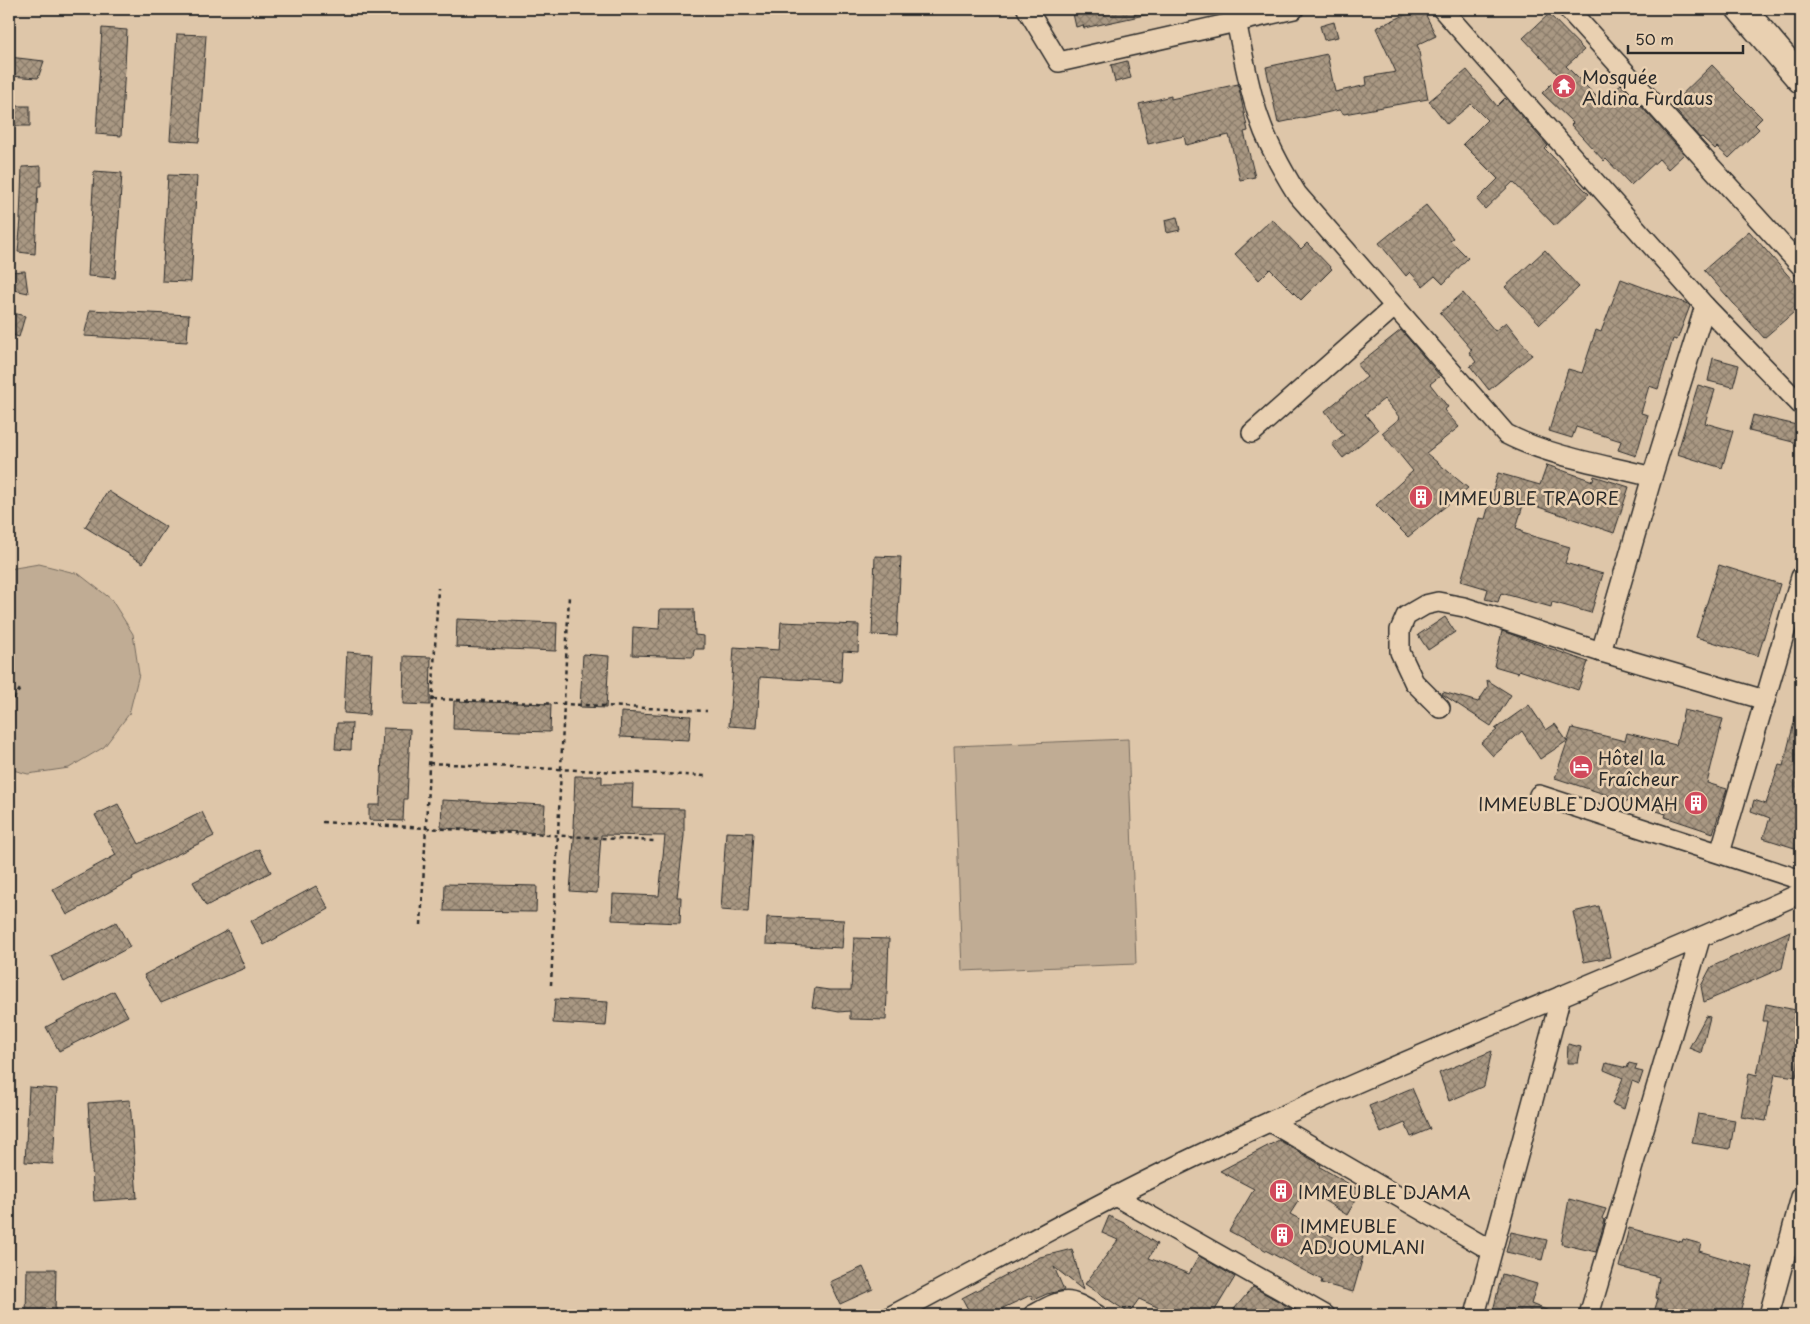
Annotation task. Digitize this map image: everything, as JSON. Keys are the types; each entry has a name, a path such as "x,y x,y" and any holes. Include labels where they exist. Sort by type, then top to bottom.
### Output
{"highway":[{"path":"1741,9 1801,79"}],"street":[{"path":"1027,9 1059,62 1294,9"},
{"path":"1442,9 1705,306 1801,405"},
{"path":"1568,9 1801,266"},
{"path":"1236,21 1251,94 1259,120 1283,171 1297,194 1506,434 1524,443 1543,449 1652,477"},
{"path":"1601,652 1652,477 1705,306"},
{"path":"1252,433 1394,307"},
{"path":"1720,853 1801,577"},
{"path":"1440,708 1414,682 1400,652 1400,630 1406,616 1425,605 1438,602 1464,606 1601,652 1765,700"},
{"path":"1539,795 1801,880"},
{"path":"893,1315 1115,1196 1206,1151 1561,996 1700,939 1801,893"},
{"path":"1588,1315 1700,939"},
{"path":"1475,1315 1561,996"},
{"path":"1270,1122 1492,1251"},
{"path":"1115,1196 1325,1315"},
{"path":"1769,1315 1796,1233 1801,1197"},
{"path":"1033,1315 1058,1302 1069,1300 1097,1315"}],"path":[{"path":"421,925 438,588"},
{"path":"551,986 569,595"},
{"path":"9,706 20,689"},
{"path":"433,699 707,711"},
{"path":"429,763 705,776"},
{"path":"322,822 654,841"}],"shaded area":[{"path":"39,564 79,574 111,599 133,634 139,674 129,714 104,747 69,768 28,774 9,769 9,569"},
{"path":"1128,739 1136,964 962,971 954,746"}],"building":[{"path":"1072,9 1148,9 1149,14 1084,28 1083,25 1076,27"},
{"path":"1418,9 1423,9 1436,36 1417,45 1420,51 1428,99 1344,114 1339,110 1278,123 1266,67 1327,54 1335,92 1367,85 1366,77 1396,72 1376,28"},
{"path":"1549,14 1584,50 1566,66 1601,101 1621,84 1684,154 1668,169 1659,159 1631,185 1606,159 1604,161 1571,125 1573,123 1542,93 1559,76 1523,38"},
{"path":"1334,22 1338,37 1324,40 1320,26"},
{"path":"102,28 127,30 121,136 96,134"},
{"path":"177,34 206,35 199,142 170,140"},
{"path":"9,57 44,61 38,78 9,76"},
{"path":"1127,61 1131,78 1115,82 1111,65"},
{"path":"1712,65 1762,118 1755,125 1759,129 1729,158 1717,147 1715,149 1702,137 1700,138 1671,105"},
{"path":"1467,70 1497,106 1505,98 1510,103 1548,146 1545,149 1589,194 1555,226 1513,182 1485,209 1477,200 1498,179 1463,144 1487,120 1471,104 1447,124 1429,101"},
{"path":"1238,84 1248,131 1244,132 1255,177 1240,180 1229,135 1186,145 1184,136 1148,144 1139,104 1171,96 1171,99"},
{"path":"11,106 30,106 30,126 11,126"},
{"path":"41,166 41,186 38,186 35,254 18,252 22,167"},
{"path":"94,171 122,173 115,278 88,276"},
{"path":"168,175 197,176 191,282 162,281"},
{"path":"1426,205 1453,238 1450,240 1468,258 1443,284 1435,276 1423,286 1410,272 1406,276 1379,243"},
{"path":"1177,217 1180,230 1167,233 1165,220"},
{"path":"1272,219 1301,249 1307,243 1332,269 1301,300 1270,269 1259,280 1235,254"},
{"path":"1749,231 1801,290 1801,306 1764,338 1704,270"},
{"path":"1545,250 1579,287 1540,324 1505,287"},
{"path":"25,271 28,293 10,289 9,272"},
{"path":"1621,279 1690,306 1677,340 1673,339 1658,389 1649,386 1641,413 1648,415 1636,456 1618,450 1621,441 1576,427 1572,438 1549,431 1568,369 1582,373 1596,330 1601,332"},
{"path":"1463,293 1495,331 1506,322 1532,355 1489,390 1470,366 1476,362 1469,352 1472,350 1440,313"},
{"path":"90,310 189,315 187,342 84,336"},
{"path":"9,312 25,316 19,337 9,334"},
{"path":"1401,330 1440,376 1430,384 1448,407 1444,410 1459,427 1426,453 1468,488 1408,537 1376,505 1413,471 1382,433 1400,418 1384,399 1365,414 1378,430 1343,458 1332,444 1344,435 1325,411 1367,377 1357,365"},
{"path":"1713,358 1739,365 1733,387 1708,381"},
{"path":"1698,385 1715,390 1705,423 1733,431 1722,468 1677,454"},
{"path":"1753,415 1801,426 1801,444 1749,431"},
{"path":"1547,465 1593,481 1594,476 1629,487 1614,533 1524,502 1516,528 1522,530 1522,533 1570,547 1565,563 1603,574 1591,613 1552,602 1551,607 1501,593 1498,602 1485,599 1488,589 1461,581 1479,518 1485,519 1498,473 1540,485"},
{"path":"108,491 166,527 143,563 85,527"},
{"path":"875,556 901,557 897,636 872,635"},
{"path":"1719,565 1780,584 1758,656 1696,637"},
{"path":"660,609 694,609 695,635 704,636 704,649 694,649 693,657 632,655 633,627 659,629"},
{"path":"1445,617 1455,632 1428,650 1418,635"},
{"path":"457,619 557,623 556,651 456,647"},
{"path":"781,622 859,625 858,652 843,651 841,682 760,677 757,728 729,726 734,647 779,650"},
{"path":"1502,631 1588,662 1578,690 1519,670 1518,673 1494,666"},
{"path":"347,652 372,654 369,715 344,713"},
{"path":"583,654 609,656 606,708 580,707"},
{"path":"404,656 431,657 430,705 403,704"},
{"path":"1487,680 1511,695 1491,726 1442,694 1443,692 1478,702 1488,687"},
{"path":"454,701 551,704 550,732 453,729"},
{"path":"1529,705 1546,730 1555,724 1567,741 1540,759 1522,731 1493,756 1481,743 1497,730 1495,729"},
{"path":"1684,710 1723,719 1707,783 1727,789 1713,833 1665,817 1666,814 1555,778 1572,728 1625,741 1627,733 1676,745"},
{"path":"1797,711 1801,712 1801,850 1763,838 1770,818 1751,811 1754,800 1766,804 1779,765 1783,766"},
{"path":"621,712 691,716 689,740 620,737"},
{"path":"337,723 352,723 351,750 335,749"},
{"path":"383,728 410,729 407,799 404,799 403,821 369,820 369,805 380,805"},
{"path":"575,776 602,776 602,784 633,784 632,808 684,809 684,836 677,897 681,897 680,923 612,920 613,894 659,896 665,836 601,835 597,893 570,891 575,828 573,828"},
{"path":"442,800 545,805 543,833 441,828"},
{"path":"118,804 139,844 202,812 214,836 132,877 133,879 67,915 53,889 116,855 95,815"},
{"path":"726,832 753,833 748,912 721,910"},
{"path":"259,849 271,872 206,906 193,882"},
{"path":"445,884 537,886 536,912 444,911"},
{"path":"316,886 329,909 264,945 251,921"},
{"path":"1599,906 1610,957 1584,962 1573,912"},
{"path":"767,917 844,920 842,948 766,944"},
{"path":"116,922 130,947 64,982 51,956"},
{"path":"228,930 245,968 161,1003 144,975"},
{"path":"1790,931 1782,968 1704,1002 1701,986 1711,967"},
{"path":"854,938 889,939 886,1020 850,1019 850,1011 839,1012 812,1007 815,988 851,990"},
{"path":"114,991 128,1016 59,1051 46,1027"},
{"path":"555,999 608,1002 606,1026 553,1023"},
{"path":"1766,1004 1801,1011 1801,1048 1796,1077 1775,1074 1766,1121 1741,1117 1749,1073 1757,1075 1767,1021 1763,1021"},
{"path":"1706,1016 1710,1017 1701,1053 1689,1048"},
{"path":"1568,1044 1581,1047 1578,1063 1567,1063"},
{"path":"1492,1051 1484,1086 1449,1101 1439,1073"},
{"path":"1606,1063 1627,1068 1629,1063 1637,1065 1635,1070 1643,1072 1639,1084 1632,1081 1624,1109 1612,1104 1623,1078 1604,1070"},
{"path":"29,1087 57,1089 53,1164 25,1162"},
{"path":"1412,1088 1430,1129 1411,1137 1405,1123 1381,1133 1369,1106"},
{"path":"130,1100 137,1198 94,1201 88,1103"},
{"path":"1698,1114 1735,1120 1730,1149 1692,1143"},
{"path":"1279,1140 1361,1191 1347,1215 1306,1189 1290,1214 1335,1238 1329,1248 1363,1257 1353,1292 1321,1283 1322,1280 1229,1231 1254,1189 1220,1171"},
{"path":"1569,1199 1606,1209 1602,1218 1605,1220 1596,1252 1561,1244"},
{"path":"1109,1216 1124,1223 1157,1244 1149,1258 1189,1274 1199,1256 1235,1277 1212,1315 1175,1315 1139,1299 1129,1313 1085,1284 1118,1240 1102,1233"},
{"path":"1629,1228 1682,1242 1683,1239 1701,1244 1699,1251 1753,1267 1739,1315 1653,1315 1658,1299 1656,1298 1659,1277 1619,1267"},
{"path":"1511,1232 1547,1240 1542,1260 1506,1252"},
{"path":"1072,1249 1083,1290 1054,1267 1064,1290 1033,1300 1031,1295 1003,1308 1006,1315 971,1315 962,1298 1040,1257"},
{"path":"863,1267 873,1289 840,1304 830,1282"},
{"path":"27,1269 56,1269 55,1315 26,1315"},
{"path":"1502,1274 1537,1284 1531,1304 1559,1315 1492,1315"},
{"path":"1253,1287 1303,1315 1229,1315"}],"place":[{"name":"Mosquée Aldina Furdaus","path":"1564,86"},
{"name":"IMMEUBLE TRAORE","path":"1421,497"},
{"name":"Hôtel la Fraîcheur","path":"1581,767"},
{"name":"IMMEUBLE DJOUMAH","path":"1696,803"},
{"name":"IMMEUBLE DJAMA","path":"1281,1191"},
{"name":"IMMEUBLE ADJOUMLANI","path":"1282,1235"}]}
